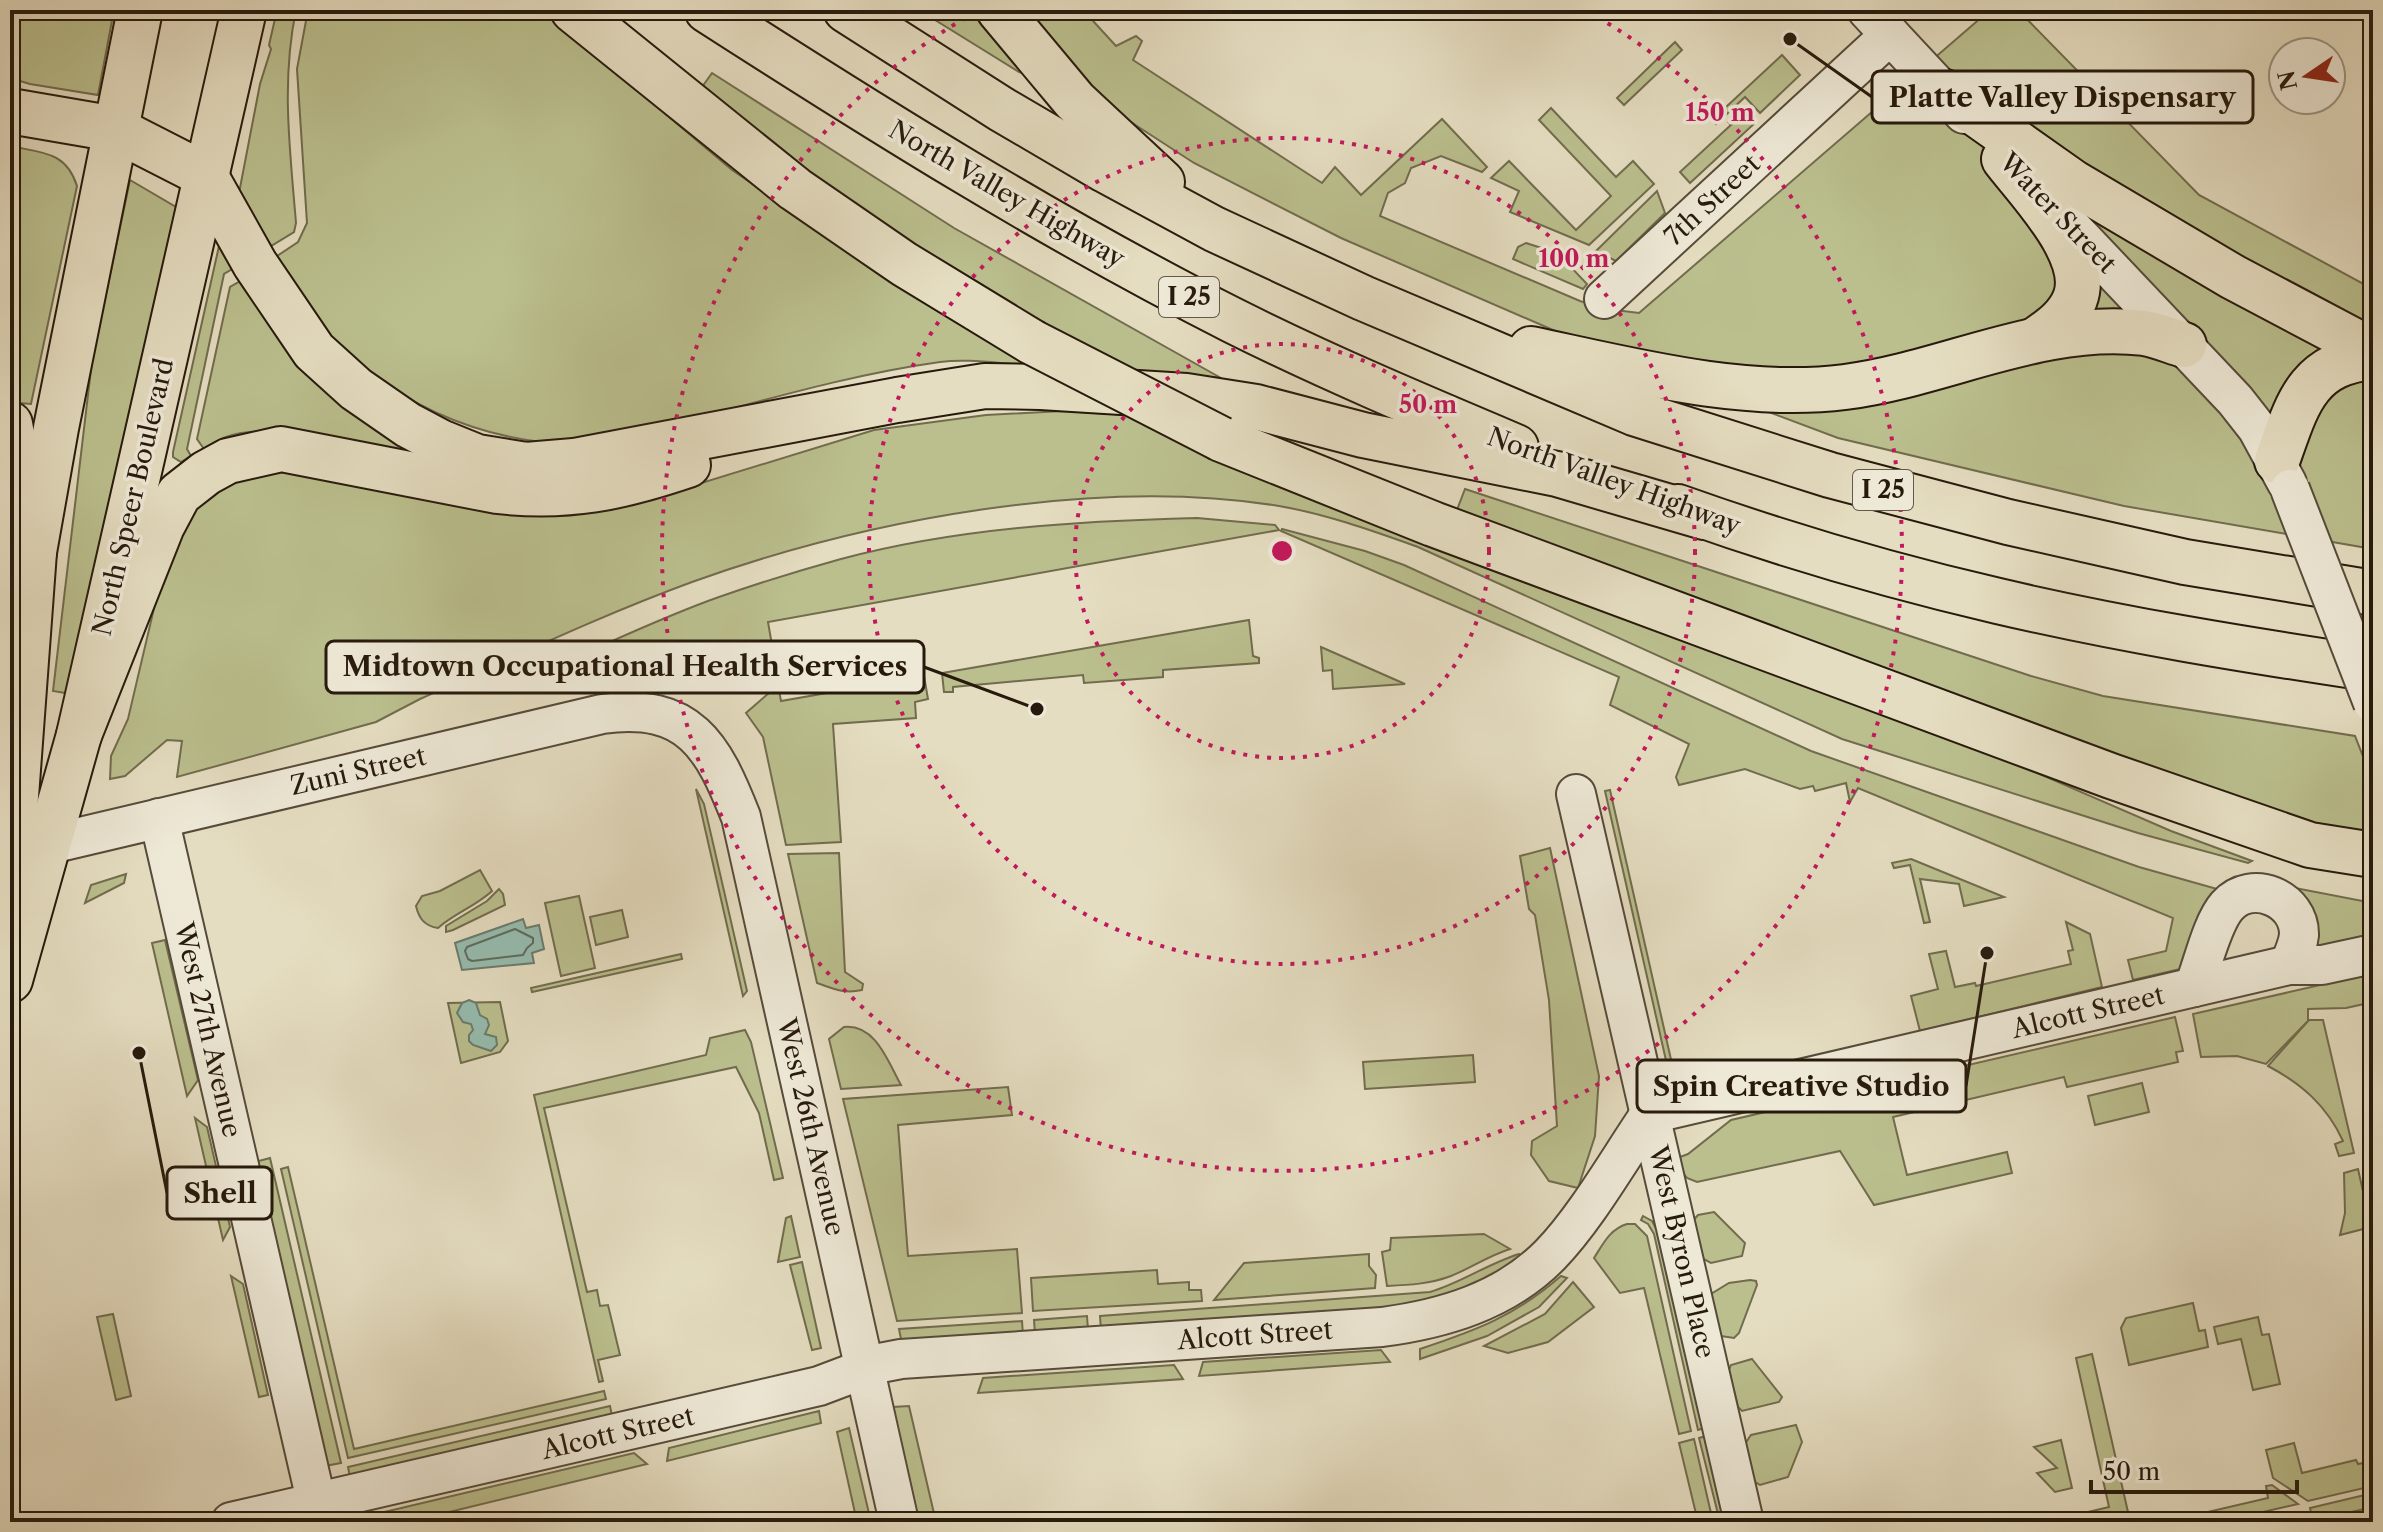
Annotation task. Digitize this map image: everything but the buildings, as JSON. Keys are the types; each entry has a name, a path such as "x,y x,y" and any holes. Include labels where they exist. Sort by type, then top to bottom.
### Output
{"main road":[{"name":"North Speer Boulevard","path":"10,980 24,850 34,552 58,413 140,10"},
{"name":"North Speer Boulevard","path":"10,929 24,850 79,735 244,10"},
{"path":"573,10 795,189 904,264 1032,342 1221,439 1433,524 2082,765 2310,845 2373,855"},
{"name":"North Valley Highway","path":"707,10 1060,228 1314,360 1521,449 1704,517 1904,577 1997,601 2184,639 2373,669"},
{"name":"I 25","path":"846,10 1001,109 1214,229 1412,319 1634,413 1875,488 2093,543 2185,562 2373,593"},
{"path":"999,10 1075,101 1214,229"},
{"path":"1945,92 2074,183 2233,277 2373,351"},
{"path":"10,111 115,129 205,175 255,264 314,351 356,389 408,425 477,457 526,465 574,461 840,410 985,386 1041,387 1186,396 1256,407 1363,435 1557,474 1704,517"},
{"path":"2004,159 2061,234 2074,259 2079,280 2076,297 2068,311 2058,324 2037,339"},
{"path":"1412,319 1503,343 1665,376 1790,390 1843,387 1886,380 2037,339 2097,330 2146,333 2184,345"},
{"path":"2284,475 2292,416 2313,380 2329,368 2352,359 2373,357"},
{"path":"79,735 162,526 179,494 228,461 281,449 497,491 565,495 622,486 656,476 840,410"},
{"path":"10,424 34,552"}],"street":[{"name":"Water Street","path":"1879,23 2004,159 2184,345 2257,428 2284,475 2373,703"},
{"name":"7th Street","path":"1604,299 1879,23"},
{"name":"Zuni Street","path":"24,850 602,714 624,711 668,719 688,728 701,740"},
{"name":"West 26th Avenue","path":"701,740 722,768 741,817 899,1522"},
{"name":"West Byron Place","path":"1576,794 1744,1522"},
{"name":"West 27th Avenue","path":"159,818 319,1512"},
{"name":"Alcott Street","path":"2194,987 2221,916 2234,900 2252,893 2272,895 2281,900 2294,916 2299,936 2289,965"},
{"name":"Alcott Street","path":"231,1522 319,1512 819,1386 865,1369 908,1358 1382,1327 1443,1316 1489,1297 1529,1273 1547,1258 1565,1239 1650,1114 2289,965 2322,965 2373,954"}],"green space":[{"path":"10,10 114,10 98,95 10,78"},
{"path":"277,10 296,10 288,90 296,223 294,232 271,246 239,193"},
{"path":"308,10 542,10 732,170 940,311 1031,365 962,361 913,366 806,389 628,438 589,443 510,437 472,427 436,412 401,394 368,371 339,345 305,302 277,256 298,242 307,223 297,69"},
{"path":"919,10 985,10 1024,73 1019,72"},
{"path":"1015,10 1083,10 1116,46 1136,36 1142,41 1133,60 1322,183 1335,167 1361,195 1442,119 1487,167 1482,172 1441,156 1411,168 1405,183 1388,193 1380,216 1580,301 1607,309 1639,313 1990,10 2018,10 2199,195 2373,289 2373,549 2124,506 1838,438 1569,337 1341,238 1194,163 1117,113"},
{"path":"1675,42 1682,50 1624,105 1617,98"},
{"path":"1782,55 1800,75 1760,113 1745,97 1716,124 1712,120"},
{"path":"712,73 954,228 1221,378 1115,369 983,294 697,94"},
{"path":"1551,108 1616,177 1633,161 1654,184 1589,245 1510,212 1519,191 1491,178 1509,161 1576,230 1611,196 1539,120"},
{"path":"1746,111 1756,122 1690,183 1680,172"},
{"path":"10,146 59,160 77,186 31,404 19,403 10,370"},
{"path":"130,180 176,207 71,694 53,691 92,361"},
{"path":"1657,191 1665,213 1616,261 1596,251"},
{"path":"1526,243 1554,252 1552,259 1569,265 1587,284 1583,289 1513,259 1518,247"},
{"path":"219,246 234,268 224,274 187,449 191,456 181,462 173,457 173,452"},
{"path":"244,279 411,449 416,459 320,438 268,431 226,437 204,449 197,439 230,287"},
{"path":"1063,411 1128,415 2021,766 2171,831 2252,861 2248,863 2138,833 1842,739 1418,547 1384,535 1297,509 1209,498 1135,496 1059,501 905,523 831,540 759,560 657,595 521,653 376,722 177,777 182,741 167,740 125,776 110,779 111,756 128,719 167,553 199,492 268,464 643,501 874,430 986,415"},
{"path":"1465,489 2031,676 2103,696 2355,736 2373,782 2373,833 2317,826 2121,763 1455,515"},
{"path":"1197,518 1275,525 1279,530 768,622 772,645 717,692 679,678 638,672 556,680 551,668 719,597 885,548 1018,528"},
{"path":"1282,529 1404,565 1811,751 2139,867 2217,889 2200,915 2189,967 2133,980 2128,960 2166,951 2173,918 1858,788 1850,802 1846,783 1815,791 1813,786 1800,789 1745,769 1679,785 1676,777 1689,744 1610,705 1619,677"},
{"path":"1249,620 1253,656 1259,658 1259,663 1163,670 1163,677 1084,683 1083,675 953,687 953,692 944,692 942,673"},
{"path":"1321,647 1405,684 1333,689 1332,670 1323,671"},
{"path":"924,676 928,699 915,702 916,718 833,724 841,842 786,845 763,737 746,713 778,685 781,701"},
{"path":"696,789 704,804 747,991 743,996"},
{"path":"1610,790 1677,1086 1672,1087 1605,791"},
{"path":"1550,848 1599,1076 1595,1136 1578,1188 1549,1181 1531,1155 1532,1141 1557,1126 1549,1000 1535,915 1529,909 1520,856"},
{"path":"839,853 845,972 863,984 862,990 856,991 839,990 817,983 788,854"},
{"path":"1911,859 2004,897 1964,906 1959,884 1920,879 1930,922 1924,923 1910,865 1894,868 1892,863"},
{"path":"480,870 492,891 438,928 423,921 416,906 422,896 440,891"},
{"path":"126,874 124,883 85,903 91,885"},
{"path":"2279,885 2373,903 2373,939 2312,952"},
{"path":"499,889 505,905 446,932 446,926 487,901"},
{"path":"579,896 595,968 561,976 545,903"},
{"path":"622,910 628,937 596,945 590,917"},
{"path":"2066,922 2090,934 2102,987 1920,1031 1911,996 1938,989 1929,954 1946,951 1955,987 1975,983 1976,986 2071,964 2068,951 2073,950"},
{"path":"165,940 198,1080 187,1096 152,943"},
{"path":"681,954 682,959 532,992 531,988"},
{"path":"2373,973 2373,995 2364,1004 2308,1009 2308,1021 2266,1064 2237,1056 2201,1057 2193,1014"},
{"path":"500,1002 508,1041 500,1052 461,1063 448,1003"},
{"path":"2175,1017 2183,1051 2176,1052 2178,1062 2067,1087 2064,1077 1893,1117 1907,1175 2007,1152 2012,1173 1874,1205 1840,1151 1697,1182 1687,1178 1672,1160 1688,1154 1731,1120"},
{"path":"2309,1020 2323,1020 2354,1153 2339,1156 2335,1144 2343,1141 2329,1117 2302,1088 2268,1066"},
{"path":"844,1027 855,1028 873,1038 901,1085 841,1089 829,1039"},
{"path":"745,1030 751,1042 783,1178 774,1180 759,1113 736,1067 544,1108 587,1292 597,1290 600,1306 608,1305 620,1355 598,1360 603,1381 599,1382 534,1095 706,1055 710,1038"},
{"path":"1473,1055 1475,1082 1365,1089 1363,1062"},
{"path":"2142,1083 2149,1112 2095,1125 2088,1096"},
{"path":"1008,1087 1012,1115 898,1125 908,1256 1017,1249 1022,1313 897,1321 843,1099"},
{"path":"195,1118 207,1127 230,1227 223,1240"},
{"path":"270,1158 341,1463 325,1466 255,1162"},
{"path":"288,1167 354,1449 604,1391 606,1399 348,1458 281,1169"},
{"path":"2358,1169 2371,1227 2340,1235 2345,1213 2344,1173"},
{"path":"1714,1212 1745,1243 1742,1256 1711,1263 1698,1256 1691,1223 1698,1215"},
{"path":"791,1216 800,1257 778,1262 786,1218"},
{"path":"1643,1216 1652,1221 1658,1232 1704,1428 1698,1430 1654,1234 1648,1224 1641,1220"},
{"path":"1627,1224 1635,1224 1647,1236 1691,1431 1679,1434 1644,1288 1620,1293 1594,1258 1611,1233"},
{"path":"1484,1234 1510,1249 1443,1279 1387,1286 1382,1252 1390,1250 1391,1238"},
{"path":"1369,1254 1369,1266 1376,1275 1375,1288 1214,1300 1244,1263"},
{"path":"1519,1254 1522,1257 1502,1274 1430,1305 1101,1330 1100,1316 1430,1292"},
{"path":"802,1262 821,1348 812,1350 790,1265"},
{"path":"1157,1270 1158,1284 1189,1282 1189,1290 1201,1290 1202,1301 1033,1311 1031,1278"},
{"path":"231,1276 243,1284 268,1395 259,1397"},
{"path":"1561,1276 1567,1278 1539,1307 1487,1336 1420,1359 1420,1349 1511,1312"},
{"path":"1756,1281 1757,1285 1739,1333 1734,1338 1721,1336 1711,1294 1729,1283"},
{"path":"1573,1282 1594,1307 1548,1342 1508,1353 1484,1346 1545,1314"},
{"path":"2193,1303 2199,1331 2205,1330 2208,1347 2129,1365 2121,1328 2126,1318"},
{"path":"113,1314 131,1396 116,1400 97,1317"},
{"path":"1087,1316 1088,1330 1035,1334 1034,1320"},
{"path":"2258,1317 2262,1335 2269,1334 2280,1384 2253,1390 2241,1339 2218,1344 2214,1327"},
{"path":"1022,1321 1023,1335 902,1344 899,1329"},
{"path":"1381,1350 1390,1362 1199,1376 1203,1362"},
{"path":"2092,1354 2128,1512 2125,1522 2046,1522 2109,1507 2076,1358"},
{"path":"1752,1359 1782,1397 1779,1402 1742,1411 1738,1407 1729,1370 1731,1365"},
{"path":"1174,1365 1183,1379 978,1393 983,1378"},
{"path":"610,1406 613,1421 350,1477 348,1467"},
{"path":"909,1406 936,1522 919,1522 893,1407"},
{"path":"819,1411 821,1423 667,1461 669,1448"},
{"path":"1796,1425 1802,1442 1788,1477 1760,1485 1752,1480 1743,1447 1751,1435"},
{"path":"849,1428 871,1522 857,1522 837,1432"},
{"path":"1706,1436 1726,1522 1720,1522 1699,1438"},
{"path":"1694,1439 1713,1522 1698,1522 1679,1443"},
{"path":"2061,1440 2072,1488 2055,1492 2037,1473 2057,1468 2034,1447"},
{"path":"2294,1443 2302,1473 2356,1460 2358,1464 2373,1461 2373,1486 2308,1501 2273,1478 2266,1450"},
{"path":"634,1453 647,1464 408,1522 360,1522 359,1518"},
{"path":"2272,1485 2298,1504 2219,1522 2173,1520 2268,1498 2266,1486"},
{"path":"2373,1493 2373,1507 2313,1521 2310,1508"}],"water":[{"path":"523,919 526,928 539,925 544,949 532,953 534,963 462,970 455,943"},
{"path":"469,1000 476,1003 480,1015 487,1019 489,1025 485,1034 496,1037 497,1045 491,1051 469,1041 473,1030 471,1024 463,1022 457,1013 462,1003"}],"place":[{"name":"Platte Valley Dispensary","path":"1790,39"},
{"name":"Midtown Occupational Health Services","path":"1037,709"},
{"name":"Spin Creative Studio","path":"1987,953"},
{"name":"Shell","path":"139,1053"}]}
